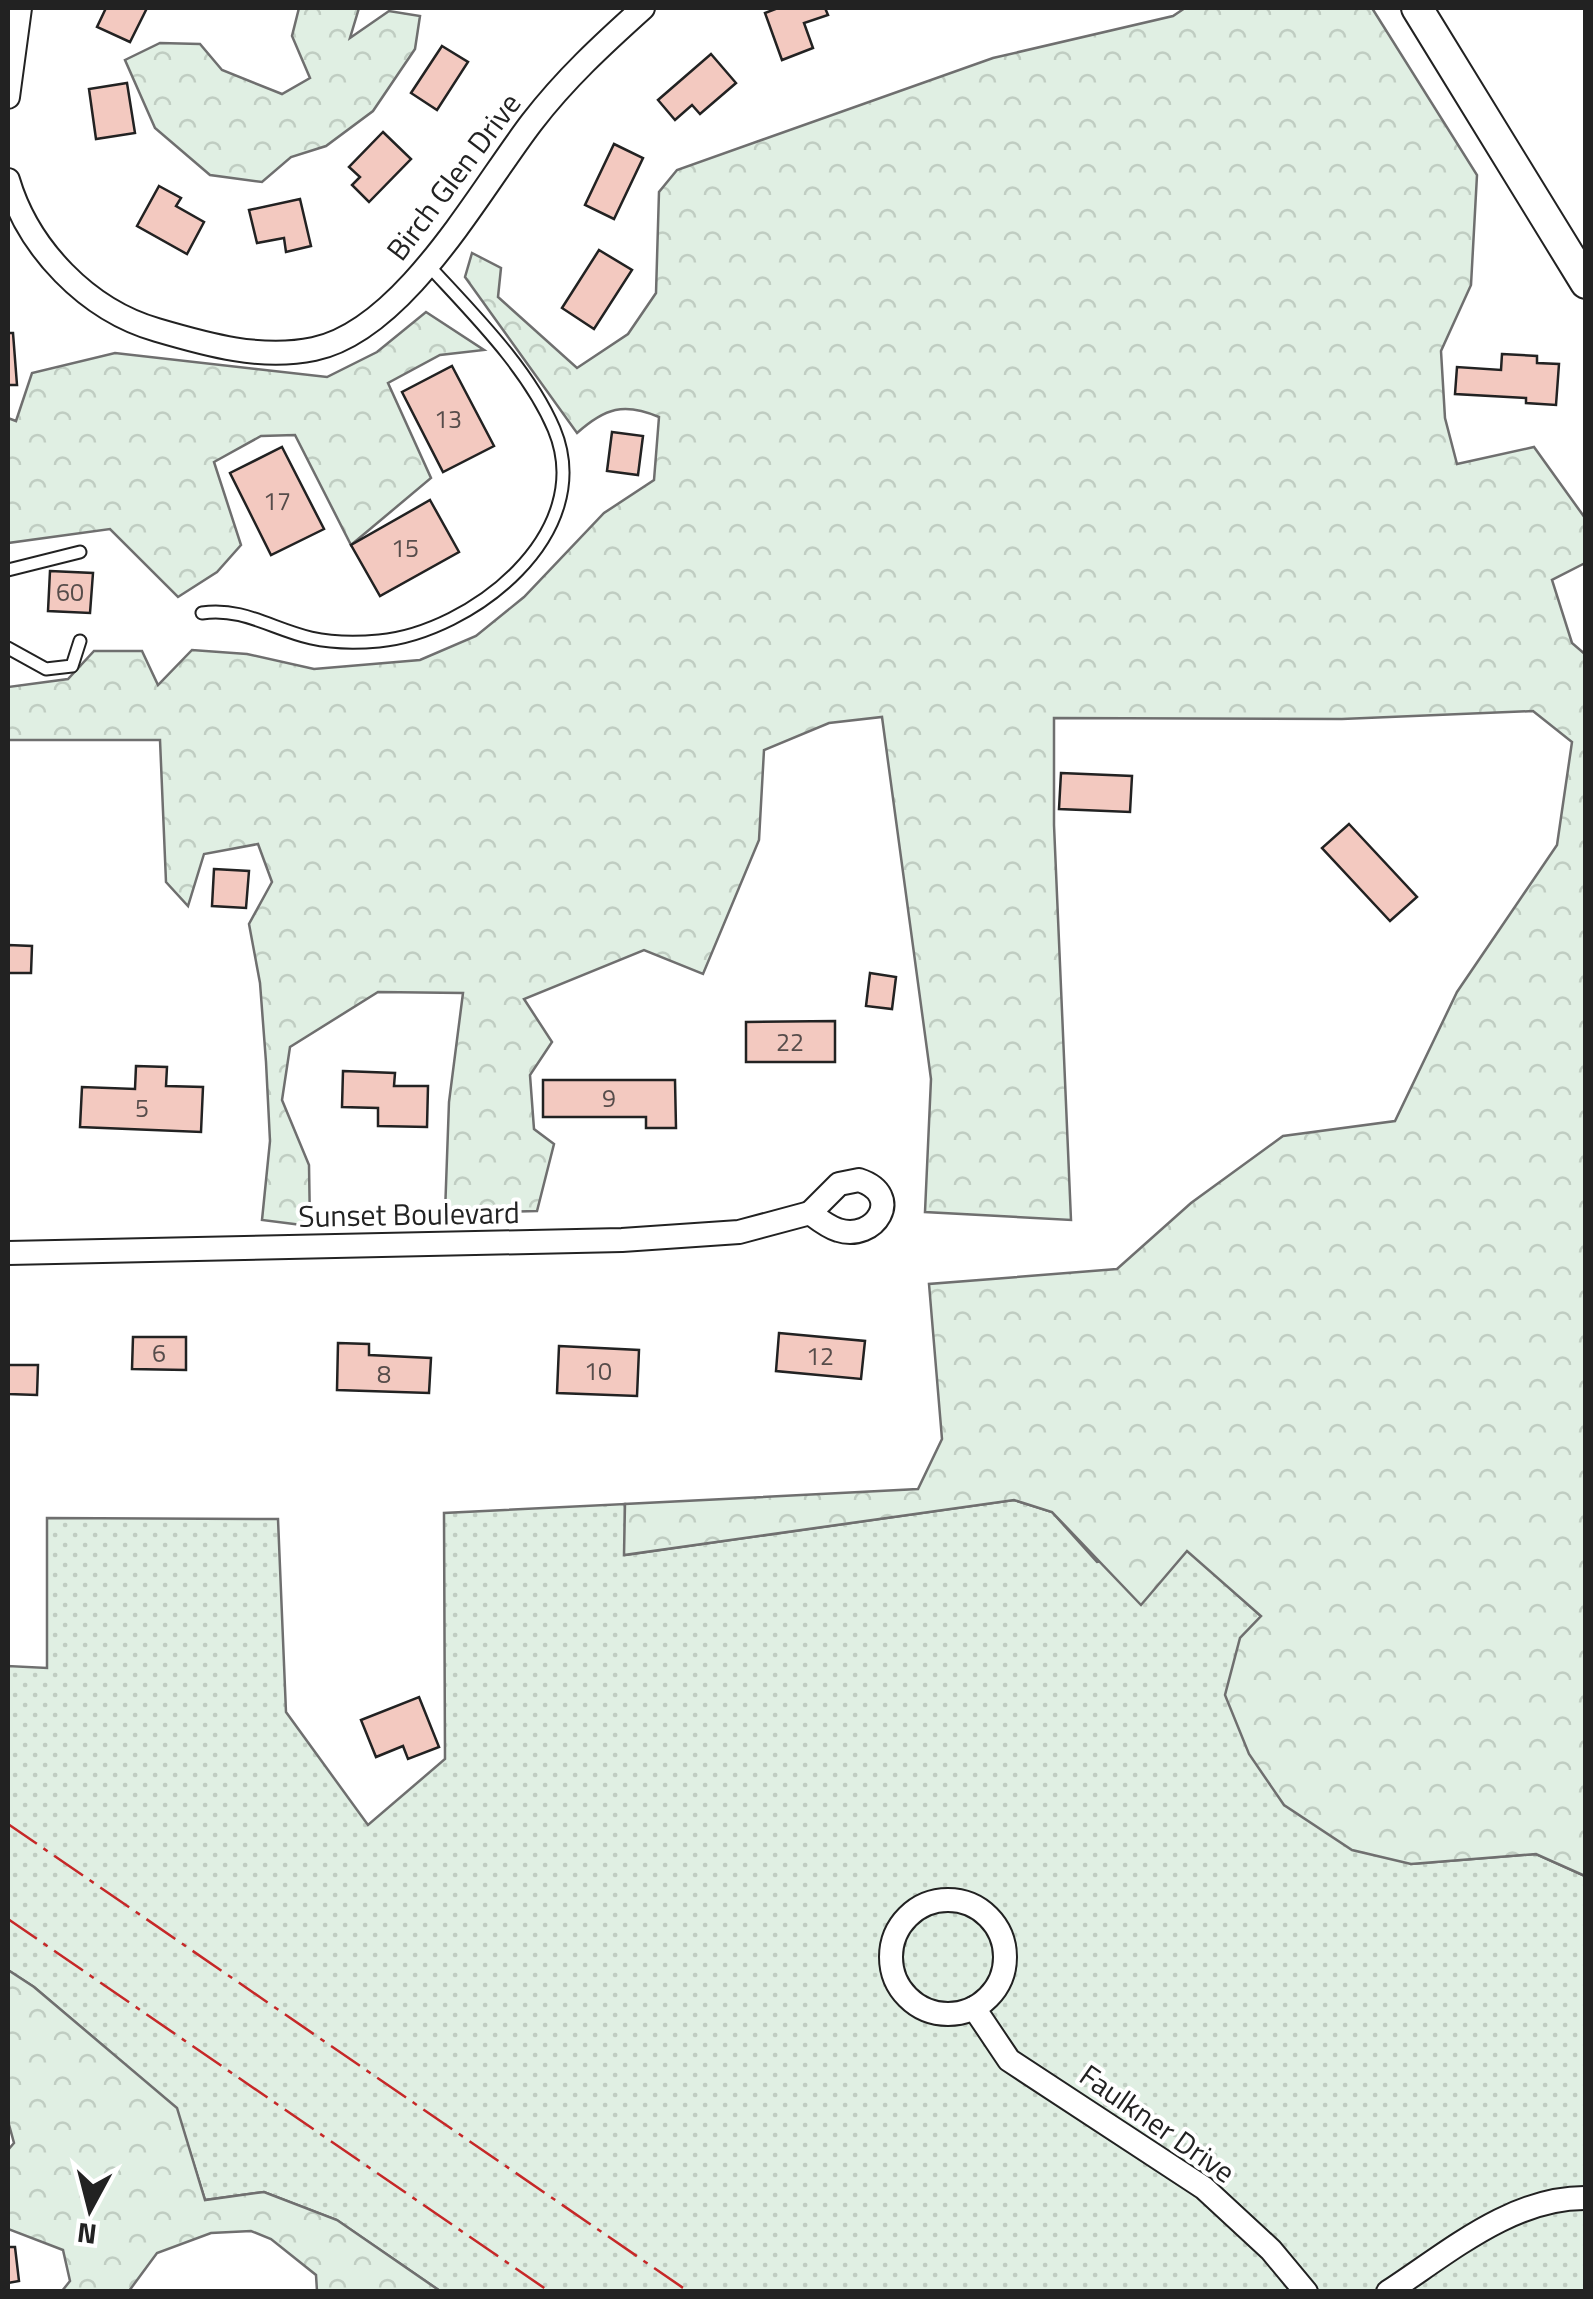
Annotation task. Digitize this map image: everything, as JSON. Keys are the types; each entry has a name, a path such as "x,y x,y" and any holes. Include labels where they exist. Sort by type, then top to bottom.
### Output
{"street":[{"path":"8,97 20,8"},
{"name":"Birch Glen Drive","path":"8,180 17,212 34,240 74,282 103,305 145,326 219,348 275,353 316,349 344,337 402,294 429,266 532,121 583,61 643,8"},
{"path":"1418,8 1586,283"},
{"name":"Sunset Boulevard","path":"8,1254 622,1240 739,1232 810,1213"},
{"path":"946,1900 962,1901 988,1916 998,1928 1006,1958 1004,1974 987,1999 974,2008 959,2013 931,2012 898,1985 891,1957 893,1943 918,1908 946,1900"},
{"name":"Faulkner Drive","path":"974,2008 1009,2060 1204,2188 1271,2250 1306,2292"},
{"path":"1388,2292 1504,2218 1550,2198 1586,2198"}],"lane":[{"path":"202,614 228,609 310,638 340,642 418,636 478,608 530,556 558,497 561,461 554,431 533,393 480,322 429,266"},
{"path":"8,570 80,552"},
{"path":"8,648 46,669 72,666 80,641"}],"green space":[{"path":"299,8 359,8 350,38 389,11 420,16 415,49 373,111 326,146 291,157 262,182 210,175 155,128 125,60 160,43 200,44 222,70 282,94 310,78 292,36"},
{"path":"1185,8 1372,8 1477,175 1471,285 1441,351 1445,418 1457,464 1534,447 1585,518 1585,563 1552,580 1572,643 1586,655 1585,1876 1536,1854 1411,1864 1352,1850 1284,1805 1249,1754 1225,1695 1240,1638 1261,1616 1187,1551 1141,1605 1052,1512 1014,1500 624,1555 625,1504 918,1489 942,1439 929,1284 1117,1269 1191,1203 1283,1136 1395,1121 1457,992 1557,845 1572,742 1533,711 1342,719 1054,718 1054,825 1071,1220 925,1212 931,1079 882,717 829,723 764,750 759,840 703,974 644,950 524,999 552,1042 530,1075 534,1129 554,1144 537,1211 445,1213 449,1102 463,993 378,992 290,1047 282,1100 309,1165 310,1226 262,1220 270,1141 260,983 249,924 272,882 258,844 204,854 188,906 166,882 160,740 8,740 8,687 68,679 94,651 142,651 158,685 192,650 247,654 314,669 420,660 476,636 524,597 604,513 654,480 659,417 635,410 615,410 577,433 465,277 472,253 501,268 498,297 577,368 628,334 656,293 659,192 677,170 993,58 1173,16"},
{"path":"426,312 484,350 440,355 388,383 431,478 351,545 295,435 261,436 214,462 241,545 217,572 178,597 110,529 8,543 8,418 16,421 32,373 115,353 327,377 377,352"},
{"path":"1014,1500 1052,1512 1097,1562 1187,1550 1261,1616 1411,1864 1536,1854 1585,1876 1585,2291 440,2291 337,2220 264,2192 205,2200 176,2108 34,1987 8,1970 8,1666 47,1668 47,1518 278,1519 286,1712 368,1825 445,1759 444,1513 625,1504 625,1555"},
{"path":"8,1970 34,1987 177,2108 205,2200 264,2192 337,2220 440,2291 317,2291 316,2275 271,2239 251,2231 211,2233 157,2253 129,2291 62,2291 70,2281 63,2250 8,2229 8,2150 14,2143 8,2121"}],"building":[{"path":"106,8 147,8 130,42 97,27"},
{"path":"778,8 825,8 828,15 804,23 813,48 782,60 765,13"},
{"path":"442,46 468,62 437,110 411,93"},
{"path":"711,54 736,83 700,114 692,105 675,120 658,100"},
{"path":"127,83 135,133 96,139 89,89"},
{"path":"383,132 411,159 369,202 352,185 360,177 349,167"},
{"path":"614,144 643,158 614,219 585,205"},
{"path":"159,186 181,198 176,206 204,222 187,254 137,226"},
{"path":"300,199 311,246 286,252 284,238 257,243 249,210"},
{"path":"599,250 632,270 594,329 562,308"},
{"path":"8,333 13,333 17,385 8,385"},
{"path":"1502,354 1537,356 1537,363 1559,364 1556,405 1526,403 1526,398 1455,394 1457,367 1501,370"},
{"path":"452,366 494,446 443,472 402,392"},
{"path":"612,432 643,436 638,475 607,471"},
{"path":"282,447 324,529 271,555 230,473"},
{"path":"430,500 459,552 380,596 351,545"},
{"path":"50,571 93,573 90,613 48,611"},
{"path":"1061,773 1132,776 1130,812 1059,809"},
{"path":"1349,824 1417,897 1390,921 1322,848"},
{"path":"214,869 249,871 246,908 212,906"},
{"path":"8,945 32,946 31,973 8,973"},
{"path":"870,973 896,977 892,1009 866,1006"},
{"path":"835,1021 835,1062 746,1062 746,1022"},
{"path":"136,1066 167,1067 166,1086 203,1087 201,1132 80,1127 82,1087 135,1089"},
{"path":"343,1071 395,1073 394,1086 428,1086 427,1127 378,1126 378,1108 342,1107"},
{"path":"543,1080 675,1080 676,1128 646,1128 646,1117 543,1117"},
{"path":"779,1333 865,1341 861,1379 776,1371"},
{"path":"133,1337 186,1337 186,1370 132,1369"},
{"path":"338,1343 369,1344 369,1355 431,1358 429,1393 337,1390"},
{"path":"559,1346 639,1350 637,1396 557,1393"},
{"path":"8,1365 38,1365 37,1395 8,1394"},
{"path":"419,1697 439,1747 408,1759 403,1746 376,1757 361,1720"},
{"path":"8,2247 15,2247 19,2281 8,2283"}],"power":[{"path":"8,1824 689,2292"},
{"path":"8,1919 550,2292"}]}
